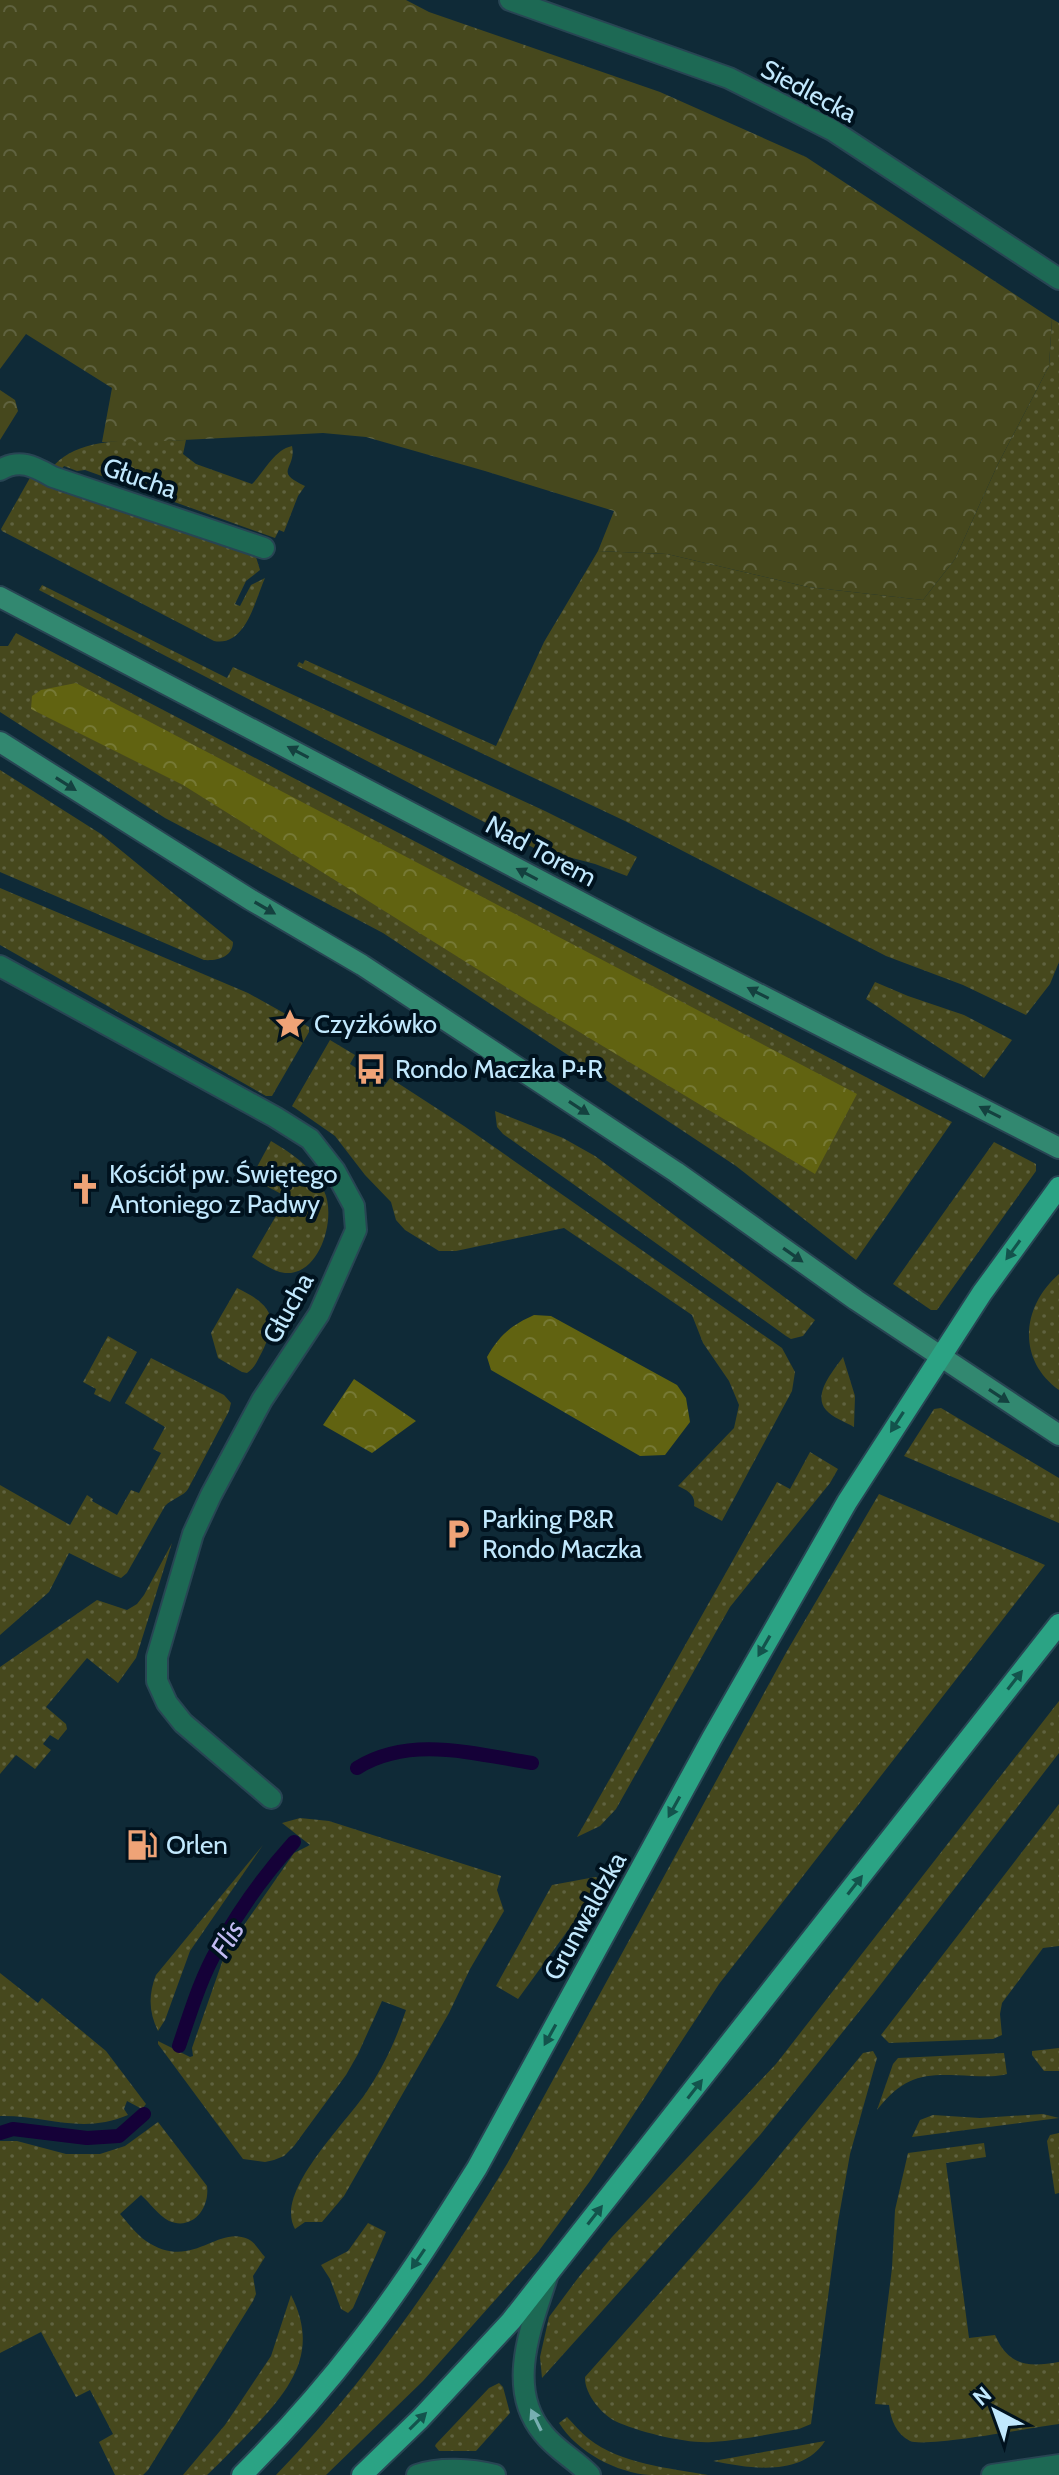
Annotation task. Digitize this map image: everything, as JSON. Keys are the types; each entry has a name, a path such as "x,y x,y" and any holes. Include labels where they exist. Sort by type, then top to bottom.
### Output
{"main road":[{"name":"Nad Torem","path":"0,597 653,940 1059,1148"},
{"path":"0,742 251,900 362,965 676,1172 939,1357 1059,1435"},
{"name":"Grunwaldzka","path":"242,2475 310,2402 360,2342 438,2230 469,2180 727,1712 870,1463 982,1293 1059,1187"},
{"path":"362,2475 450,2388 511,2321 1059,1624"}],"street":[{"name":"Siedlecka","path":"510,0 729,78 832,130 1059,279"},
{"name":"Głucha","path":"0,470 18,463 34,467 53,477 264,548"},
{"name":"Głucha","path":"0,966 262,1109 310,1139 335,1171 354,1206 356,1230 319,1314 262,1400 193,1534 157,1657 157,1681 167,1703 183,1723 271,1798"},
{"path":"547,2277 526,2341 525,2389 540,2431 590,2475"},
{"path":"992,2475 1059,2465"},
{"path":"417,2475 453,2470 495,2475"}],"green space":[{"path":"0,0 406,0 429,12 660,92 806,157 1052,319 1049,366 997,466 955,559 923,600 808,587 667,554 598,551 614,511 366,437 323,433 102,442 112,388 26,334 0,369"},
{"path":"1052,319 1059,323 1059,962 1050,984 1026,1015 963,985 886,956 625,821 297,666 305,660 496,746 544,642 598,551 667,554 808,587 923,600 955,559 997,466 1049,366"},
{"path":"0,390 15,400 18,411 0,440"},
{"path":"186,440 183,454 196,464 252,484 275,456 292,446 288,473 305,486 284,532 279,530 275,538 85,470 77,471 64,466 60,472 51,469 63,457 95,444"},
{"path":"31,476 46,486 256,557 260,570 246,581 235,604 240,606 251,585 265,578 242,630 225,641 214,641 2,531"},
{"path":"42,585 227,678 233,667 545,811 637,857 627,876 534,848 39,590"},
{"path":"16,633 952,1122 856,1260 736,1166 383,933 165,818 0,712 0,646 8,646"},
{"path":"76,683 857,1094 815,1174 533,1004 183,785 31,709 32,696 41,690"},
{"path":"0,770 101,834 233,942 227,955 204,960 0,872"},
{"path":"0,888 248,993 309,1027 272,1096 266,1096 0,945"},
{"path":"875,982 964,1015 1012,1040 984,1078 866,999"},
{"path":"330,1040 355,1055 350,1064 384,1086 390,1078 464,1126 782,1348 795,1372 792,1391 722,1521 694,1506 688,1491 678,1486 734,1428 739,1405 729,1381 703,1343 692,1315 564,1228 456,1251 439,1251 405,1230 396,1220 391,1202 335,1136 292,1106"},
{"path":"495,1111 563,1138 595,1156 815,1320 803,1336 791,1339 786,1336 503,1134 497,1127"},
{"path":"271,1141 308,1168 324,1191 327,1202 327,1229 316,1255 308,1265 285,1273 252,1257 287,1197 251,1178"},
{"path":"994,1142 1036,1164 1036,1171 937,1310 931,1310 893,1284"},
{"path":"1059,1274 1059,1390 1036,1363 1030,1348 1029,1332 1037,1301"},
{"path":"237,1288 265,1306 271,1321 262,1352 247,1373 218,1358 211,1333"},
{"path":"534,1315 551,1316 677,1385 686,1398 690,1422 665,1455 640,1456 491,1370 487,1357 496,1343 512,1327"},
{"path":"108,1336 137,1352 110,1402 94,1394 96,1389 83,1382"},
{"path":"843,1357 855,1396 854,1427 832,1415 822,1404 826,1382"},
{"path":"151,1358 224,1395 231,1403 188,1489 165,1506 127,1573 121,1578 69,1553 49,1592 0,1635 0,1485 70,1525 87,1495 117,1515 131,1490 139,1493 161,1453 153,1449 165,1427 125,1403"},
{"path":"354,1379 416,1421 372,1453 323,1425"},
{"path":"941,1408 1059,1478 1059,1523 904,1456 934,1409"},
{"path":"810,1452 838,1469 830,1483 730,1607 616,1809 600,1826 577,1837 777,1482 790,1489"},
{"path":"879,1494 1045,1565 719,1984 590,2181 538,2252 423,2381 326,2475 276,2475 371,2365 482,2205 787,1651"},
{"path":"172,1543 136,1658 118,1683 87,1658 46,1707 66,1724 67,1729 58,1740 50,1735 43,1744 51,1750 35,1769 16,1755 0,1774 0,1667 97,1600 127,1610 137,1604"},
{"path":"1059,1701 1059,1753 760,2135 542,2378 540,2357 549,2317 578,2278 612,2237 776,2064"},
{"path":"1059,1804 1059,1946 1043,1948 1002,2003 1002,2035 993,2039 889,2043 881,2035"},
{"path":"300,1818 329,1821 501,1876 497,1890 504,1911 344,2196 322,2222 305,2222 295,2229 291,2213 304,2176 375,2079 406,2010 382,2001 346,2075 294,2146 284,2156 265,2162 243,2159 158,2041 193,2056 192,2048 226,1951 294,1853 310,1845 282,1823"},
{"path":"263,1845 190,1951 165,2020 158,2031 151,2004 156,1975"},
{"path":"595,1877 601,1879 598,1889 518,1999 496,1986 552,1885"},
{"path":"0,1973 38,2003 42,1998 106,2051 146,2104 142,2109 127,2101 124,2109 128,2115 111,2121 79,2124 0,2116"},
{"path":"1059,2048 1059,2071 1044,2071 1032,2055 1032,2051"},
{"path":"873,2051 877,2058 850,2154 838,2222 811,2424 756,2437 702,2442 649,2433 610,2418 590,2396 585,2377 756,2184 863,2053"},
{"path":"1004,2053 1007,2074 919,2078 898,2088 877,2110 898,2058"},
{"path":"1043,2114 1059,2118 912,2137 920,2120 933,2115 980,2118"},
{"path":"158,2122 207,2186 206,2202 198,2216 185,2223 169,2221 141,2195 120,2214 142,2238 162,2249 177,2252 190,2250 236,2236 251,2240 265,2257 253,2276 256,2294 253,2301 148,2470 143,2475 115,2475 99,2442 113,2434 90,2390 76,2397 41,2332 0,2353 0,2141 17,2141 66,2154 100,2154 125,2146"},
{"path":"1059,2133 1059,2193 1055,2194 1047,2141 1050,2135"},
{"path":"984,2143 986,2157 946,2163 969,2338 995,2335 1007,2353 1021,2362 1059,2362 1059,2424 958,2439 910,2441 895,2426 889,2405 875,2404 892,2268 895,2210 908,2153"},
{"path":"368,2223 386,2232 353,2308 348,2313 341,2309 330,2279 321,2265 348,2251"},
{"path":"291,2295 302,2332 299,2364 292,2379 272,2408 207,2475 183,2475 225,2425 271,2356"},
{"path":"499,2383 510,2413 476,2451 439,2451 436,2444 489,2388"},
{"path":"567,2417 589,2439 630,2460 708,2475 650,2475 611,2465 576,2443 559,2423"},
{"path":"825,2441 816,2452 791,2465 762,2468 713,2461"}],"waterway":[{"name":"Flis","path":"357,1768 377,1758 420,1750 465,1752 532,1763"},
{"name":"Flis","path":"179,2046 201,1984 218,1948 253,1893 294,1842"},
{"name":"Flis","path":"0,2133 13,2129 87,2138 119,2136 144,2114"}],"place":[{"name":"Czyżkówko","path":"290,1024"},
{"name":"Rondo Maczka P+R","path":"371,1069"},
{"name":"Kościół pw. Świętego Antoniego z Padwy","path":"85,1189"},
{"name":"Parking P&R Rondo Maczka","path":"458,1534"},
{"name":"Orlen","path":"142,1845"}]}
